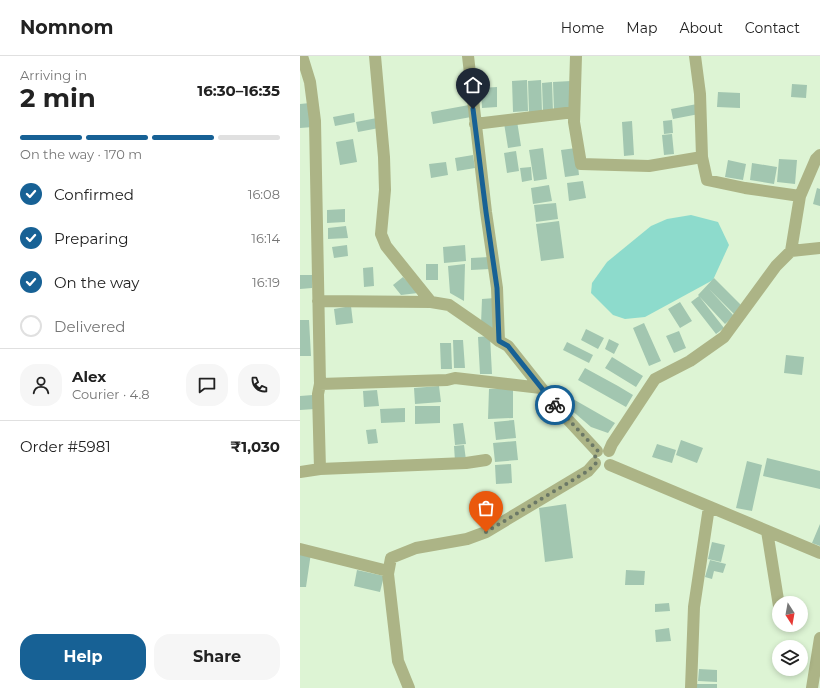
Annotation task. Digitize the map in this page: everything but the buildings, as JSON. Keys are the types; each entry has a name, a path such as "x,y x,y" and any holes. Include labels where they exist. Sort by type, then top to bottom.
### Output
{"street":[{"path":"302,56 310,82 315,121 320,384 318,394 320,469"},
{"path":"375,56 384,157 385,190 382,234 386,246 431,302"},
{"path":"468,56 486,212 497,288 499,341"},
{"path":"576,56 574,122 581,164 649,166 702,157"},
{"path":"696,56 700,94 702,157 707,180 745,188 800,196"},
{"path":"475,124 574,112"},
{"path":"409,688 398,661 388,571 391,558 416,548 467,539 486,532 588,471 612,444 655,380 690,361 724,338 776,266 791,251 800,196 816,160 820,155"},
{"path":"791,251 820,248"},
{"path":"318,301 431,302 449,305 508,346 558,409 601,455"},
{"path":"320,384 447,380 455,378 541,388"},
{"path":"601,455 612,454 613,458 610,465 820,553"},
{"path":"300,472 320,469 466,463 486,460"},
{"path":"691,688 694,608 709,507"},
{"path":"767,531 777,596"},
{"path":"300,549 388,571"},
{"path":"812,688 818,668 820,638"}],"water":[{"path":"691,215 718,222 729,245 713,280 645,317 625,319 613,315 591,293 592,283 607,262 651,226 667,219"}],"way so far":[{"path":"486,532 588,471 596,463 594,459 598,451 555,405"}],"route":[{"path":"473,109 497,288 499,341 508,346 555,405"}]}
